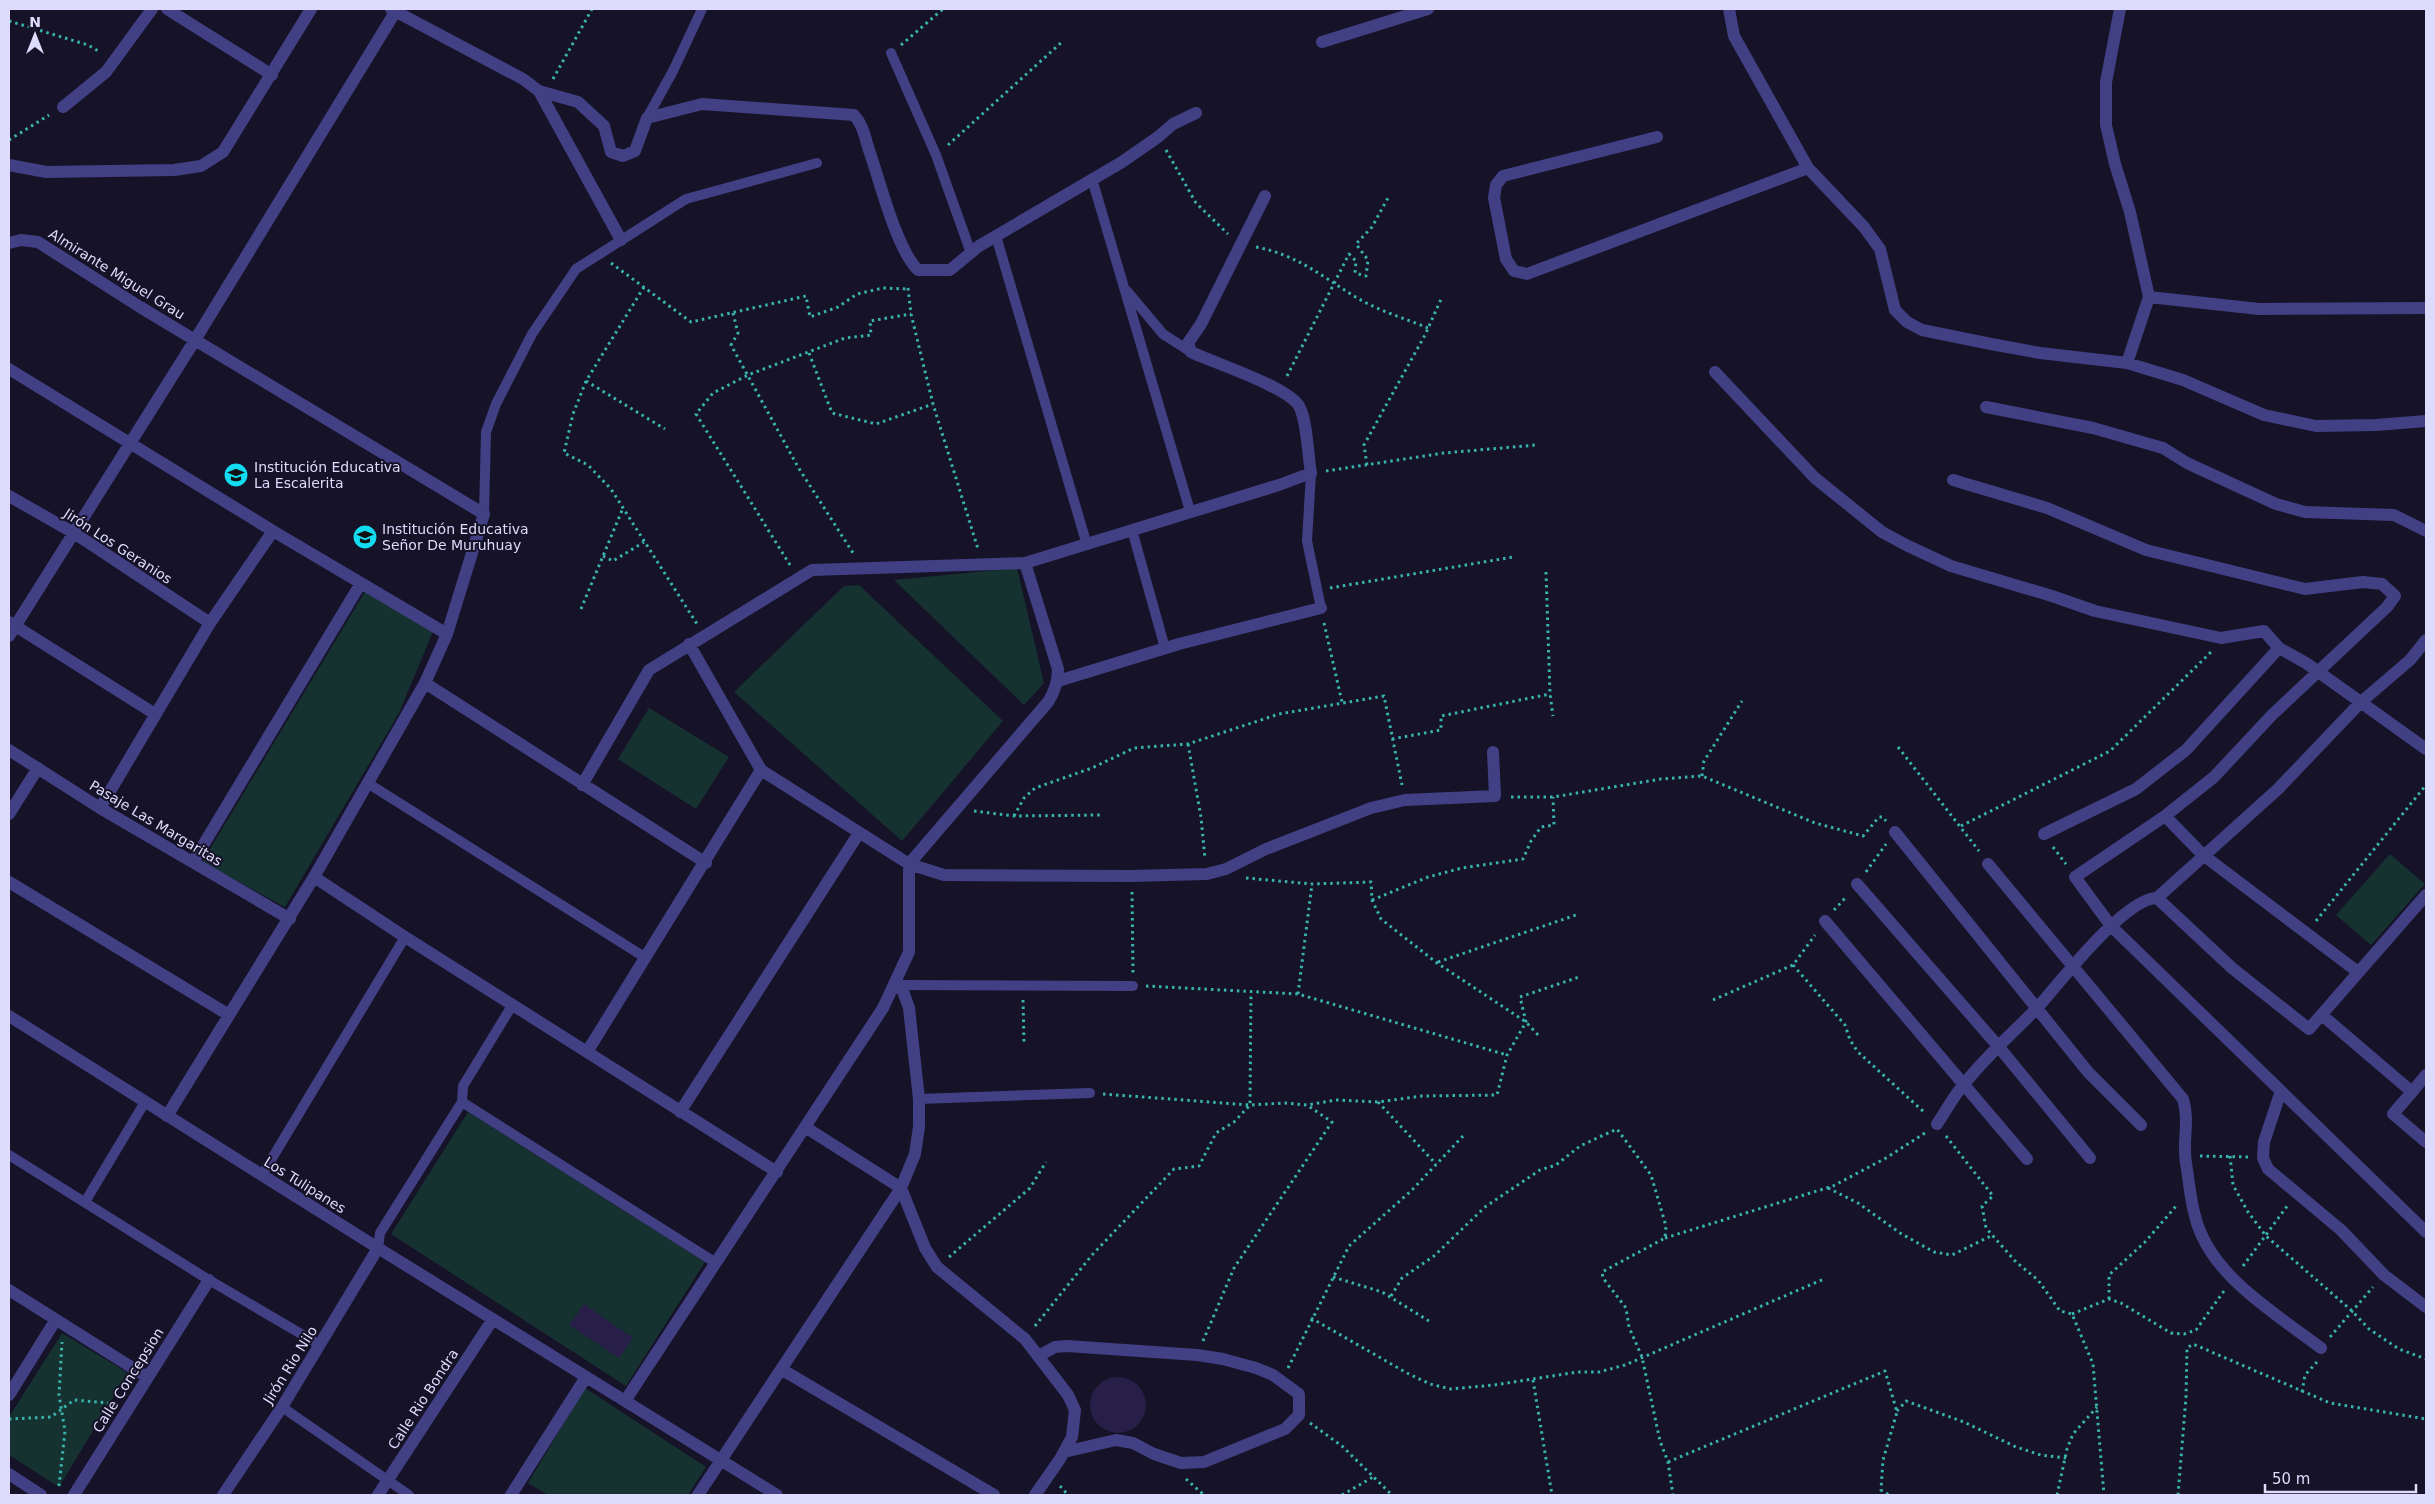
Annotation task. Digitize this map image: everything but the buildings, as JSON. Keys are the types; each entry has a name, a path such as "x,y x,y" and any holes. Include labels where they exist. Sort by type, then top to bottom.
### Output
{"street":[{"path":"63,107 106,72 152,9"},
{"path":"166,9 272,75"},
{"path":"9,165 46,172 174,170 201,166 223,152 311,9"},
{"path":"1322,42 1428,9"},
{"path":"1729,9 1734,36 1808,168 1864,227 1880,249 1895,310 1907,322 1922,330 1991,344 2057,355 2127,363 2183,380 2264,415 2316,426 2376,425 2426,420"},
{"path":"2120,9 2106,82 2106,126 2132,220 2150,297 2127,363"},
{"path":"155,714 11,628 132,443 395,10 542,92 578,102 604,126 611,152 623,156 635,151 647,118 702,104 845,112 854,115 861,123 907,254 918,270 950,270 996,236 1092,180 1158,137 1173,124 1196,113"},
{"path":"542,92 621,240"},
{"path":"1657,137 1503,176 1496,185 1494,198 1506,259 1514,271 1527,274 1808,168"},
{"path":"582,785 649,670 812,570 1025,563 1311,473 1301,409 1294,399 1280,390 1191,352 1188,342 1201,324 1265,196"},
{"name":"Almirante Miguel Grau","path":"15,241 38,242 195,340 484,514"},
{"path":"2150,297 2259,309 2426,308"},
{"path":"9,369 273,531 447,634"},
{"path":"1715,372 1816,478 1882,532 1908,546 1951,566 2095,611 2220,638 2264,631 2279,648 2306,663 2426,749"},
{"path":"1986,407 2093,428 2163,448 2214,476 2276,504 2298,510 2394,515 2426,531"},
{"path":"1953,480 2047,508 2146,550 2305,589 2363,582 2382,584 2395,596 2387,607 2272,715 2214,777 2165,816 2075,877 2111,926 2426,1232"},
{"name":"Jirón Los Geranios","path":"9,496 74,533 210,623"},
{"path":"167,1116 290,919 370,784 425,683 447,634 484,514"},
{"path":"100,808 210,623 273,531"},
{"path":"624,1401 777,1172 804,1127 883,1008 909,952 907,901 909,864 1048,702 1058,681 1058,669 1025,563"},
{"path":"193,862 361,583"},
{"path":"1058,681 1165,648 1321,608"},
{"path":"2157,898 2203,854 2278,789 2361,702 2410,660 2426,640"},
{"path":"689,644 761,770 909,864 944,875 1131,876 1207,874 1226,869 1266,849 1372,808 1405,800 1495,796 1493,752"},
{"path":"2044,834 2136,789 2186,750 2279,648"},
{"path":"425,683 706,863"},
{"name":"Pasaje Las Margaritas","path":"9,750 100,808 290,919"},
{"path":"9,814 38,768"},
{"path":"586,1052 706,863 761,770"},
{"path":"2165,816 2203,854 2358,972"},
{"path":"1895,832 2038,1007 2088,1072 2141,1125"},
{"path":"680,1112 859,833"},
{"path":"1988,864 2074,965 2182,1099 2187,1113 2184,1155 2195,1216 2207,1245 2233,1280 2321,1348"},
{"path":"314,877 680,1112 777,1172"},
{"path":"9,882 229,1015"},
{"path":"1857,884 1998,1046 2090,1158"},
{"path":"1937,1124 1964,1084 1998,1046 2038,1007 2111,926 2148,898 2157,898 2232,968 2309,1029 2323,1016 2358,972 2426,895"},
{"path":"1825,921 2027,1159"},
{"path":"698,1495 901,1188 915,1154 919,1127 919,1099 909,1008 903,991 895,985"},
{"name":"Los Tulipanes","path":"9,1016 378,1248 777,1495"},
{"path":"2323,1016 2412,1092"},
{"path":"2426,1075 2393,1114 2426,1142"},
{"path":"2281,1091 2264,1142 2263,1158 2268,1169 2341,1230 2384,1275 2426,1307"},
{"path":"804,1127 901,1188 926,1248 937,1266 1025,1339 1040,1356 1068,1395 1075,1410 1072,1437 1035,1495"},
{"name":"Jirón Rio Nilo","path":"223,1495 282,1408 378,1248"},
{"name":"Calle Concepsion","path":"74,1495 209,1280"},
{"path":"9,1290 55,1321 148,1377"},
{"name":"Calle Rio Bondra","path":"378,1495 493,1319"},
{"path":"9,1395 55,1321"},
{"path":"1040,1356 1055,1347 1067,1346 1197,1355 1256,1368 1299,1394 1300,1415 1285,1429 1204,1462 1181,1463 1154,1454 1133,1443 1116,1440 1064,1452"},
{"path":"781,1369 994,1495"},
{"path":"511,1495 586,1377"},
{"path":"9,1474 41,1495"}],"lane":[{"path":"647,118 673,71 702,9"},
{"path":"891,53 936,155 971,253"},
{"path":"484,514 486,432 496,404 532,334 576,269 686,199 817,163"},
{"path":"1092,180 1190,511"},
{"path":"996,236 1087,545"},
{"path":"1124,286 1163,334 1191,352"},
{"path":"1311,473 1307,541 1321,608"},
{"path":"1132,530 1165,648"},
{"path":"370,784 646,958"},
{"path":"262,1175 406,937"},
{"path":"895,985 1133,986"},
{"path":"378,1248 380,1233 462,1102 463,1086 512,1004"},
{"path":"919,1099 1090,1093"},
{"path":"85,1202 145,1102"},
{"path":"462,1102 716,1263"},
{"path":"9,1155 209,1280 320,1345"},
{"path":"282,1408 409,1495"}],"path":[{"path":"542,92 592,9"},
{"path":"891,53 943,9"},
{"path":"9,21 88,45 116,59"},
{"path":"936,155 1063,41"},
{"path":"9,140 63,107"},
{"path":"1158,137 1196,203 1221,229 1240,243 1292,257 1335,282 1355,297 1428,328"},
{"path":"1280,390 1349,254 1356,261 1355,273 1366,276 1368,260 1356,244 1372,227 1389,196"},
{"path":"598,254 691,322 806,296 810,317 838,307 857,294 882,288 907,289"},
{"path":"918,270 907,289 911,314 933,404 983,564"},
{"path":"644,288 586,381 573,414 564,453 588,465 611,489 704,635"},
{"path":"1367,465 1364,444 1428,328 1442,297"},
{"path":"732,313 738,333 731,345 798,467 863,568"},
{"path":"798,578 696,414 713,392 748,375 845,338 871,336 870,321 911,314"},
{"path":"809,353 832,413 876,424 933,404"},
{"path":"586,381 666,429"},
{"path":"1311,473 1444,453 1536,445"},
{"path":"581,609 623,508"},
{"path":"603,556 613,561 644,542"},
{"path":"1317,590 1512,557"},
{"path":"1546,572 1550,694 1553,716"},
{"path":"1321,608 1342,702"},
{"path":"1961,826 2110,751 2214,650 2220,638"},
{"path":"1392,739 1440,730 1441,716 1550,694"},
{"path":"1014,816 1024,798 1036,788 1092,768 1134,748 1188,744 1279,714 1384,696 1405,800"},
{"path":"1702,776 1704,761 1742,700"},
{"path":"1188,744 1201,817 1207,874"},
{"path":"1898,747 1961,826 1988,864"},
{"path":"1495,796 1553,798 1661,779 1702,776 1815,823 1863,836 1879,817 1883,817 1895,832"},
{"path":"2306,933 2426,785"},
{"path":"1372,900 1428,877 1462,868 1523,858 1531,841 1541,827 1554,825 1553,798"},
{"path":"956,809 1014,816 1101,815"},
{"path":"2044,834 2075,877"},
{"path":"1131,876 1133,986 1298,994 1507,1055"},
{"path":"1245,878 1312,884 1371,882 1372,900 1381,919 1437,963 1526,1022 1539,1036"},
{"path":"1298,994 1312,884"},
{"path":"1437,963 1579,914"},
{"path":"1793,965 1845,1025 1850,1040 1858,1052 1937,1124 1992,1196 1982,1206 1986,1228 1994,1235 2010,1256 2038,1280 2060,1311 2072,1314 2108,1299 2121,1303 2171,1333 2184,1334 2196,1330 2297,1194"},
{"path":"1090,1093 1250,1106 1285,1103 1307,1106 1336,1100 1378,1102 1422,1096 1497,1095 1507,1055 1526,1022 1520,998 1579,977"},
{"path":"1023,986 1024,1042"},
{"path":"1025,1339 1092,1255 1174,1169 1199,1166 1216,1133 1234,1122 1250,1106 1251,992"},
{"path":"1378,1102 1436,1164"},
{"path":"1197,1355 1234,1268 1332,1122 1307,1106"},
{"path":"1673,1495 1668,1462 1660,1441 1642,1358 1629,1327 1626,1308 1603,1278 1602,1272 1665,1238 1827,1188 1886,1158 1937,1124"},
{"path":"1391,1296 1402,1278 1434,1256 1485,1208 1540,1170 1556,1165 1580,1146 1617,1129 1651,1175 1666,1226 1665,1238"},
{"path":"1281,1382 1311,1318 1349,1246 1411,1191 1464,1135"},
{"path":"2184,1155 2263,1158"},
{"path":"2230,1156 2233,1185 2248,1212 2266,1236 2351,1310 2369,1329 2399,1349 2426,1359"},
{"path":"937,1266 1030,1188 1046,1162"},
{"path":"1827,1188 1858,1204 1900,1233 1934,1252 1952,1256 1994,1235"},
{"path":"2108,1299 2107,1285 2109,1275 2144,1242 2191,1190"},
{"path":"2302,1392 2303,1381 2318,1361 2321,1348 2351,1310 2384,1275"},
{"path":"1333,1277 1391,1296 1429,1321"},
{"path":"1311,1318 1430,1384 1451,1389 1533,1380 1578,1372 1599,1372 1642,1358 1824,1279"},
{"path":"2072,1314 2093,1364 2104,1495"},
{"path":"59,1486 65,1431 59,1395 62,1335"},
{"path":"2178,1495 2188,1348 2193,1344 2330,1403 2426,1419"},
{"path":"1668,1462 1884,1370 1897,1412"},
{"path":"1533,1380 1552,1495"},
{"path":"9,1419 51,1417 74,1400 108,1404"},
{"path":"1889,1495 1881,1490 1882,1460 1897,1412 1906,1401 1964,1422 2016,1447 2041,1455 2066,1458"},
{"path":"2058,1495 2066,1458 2066,1449 2073,1434 2098,1406"},
{"path":"1300,1415 1342,1446 1392,1495"},
{"path":"1342,1495 1373,1477"}],"green space":[{"path":"1017,568 1044,683 1024,705 894,580"},
{"path":"859,585 1003,721 902,841 734,692 844,586"},
{"path":"366,590 434,629 399,713 285,907 202,862"},
{"path":"649,708 729,757 696,809 618,759"},
{"path":"2390,854 2425,884 2371,945 2336,915"},
{"path":"468,1112 705,1262 626,1386 391,1234"},
{"path":"62,1333 128,1373 59,1487 9,1455 9,1417"},
{"path":"585,1388 706,1467 688,1495 548,1495 528,1483"}],"place":[{"name":"Institución Educativa La Escalerita","path":"236,475"},
{"name":"Institución Educativa Señor De Muruhuay","path":"365,537"}]}
